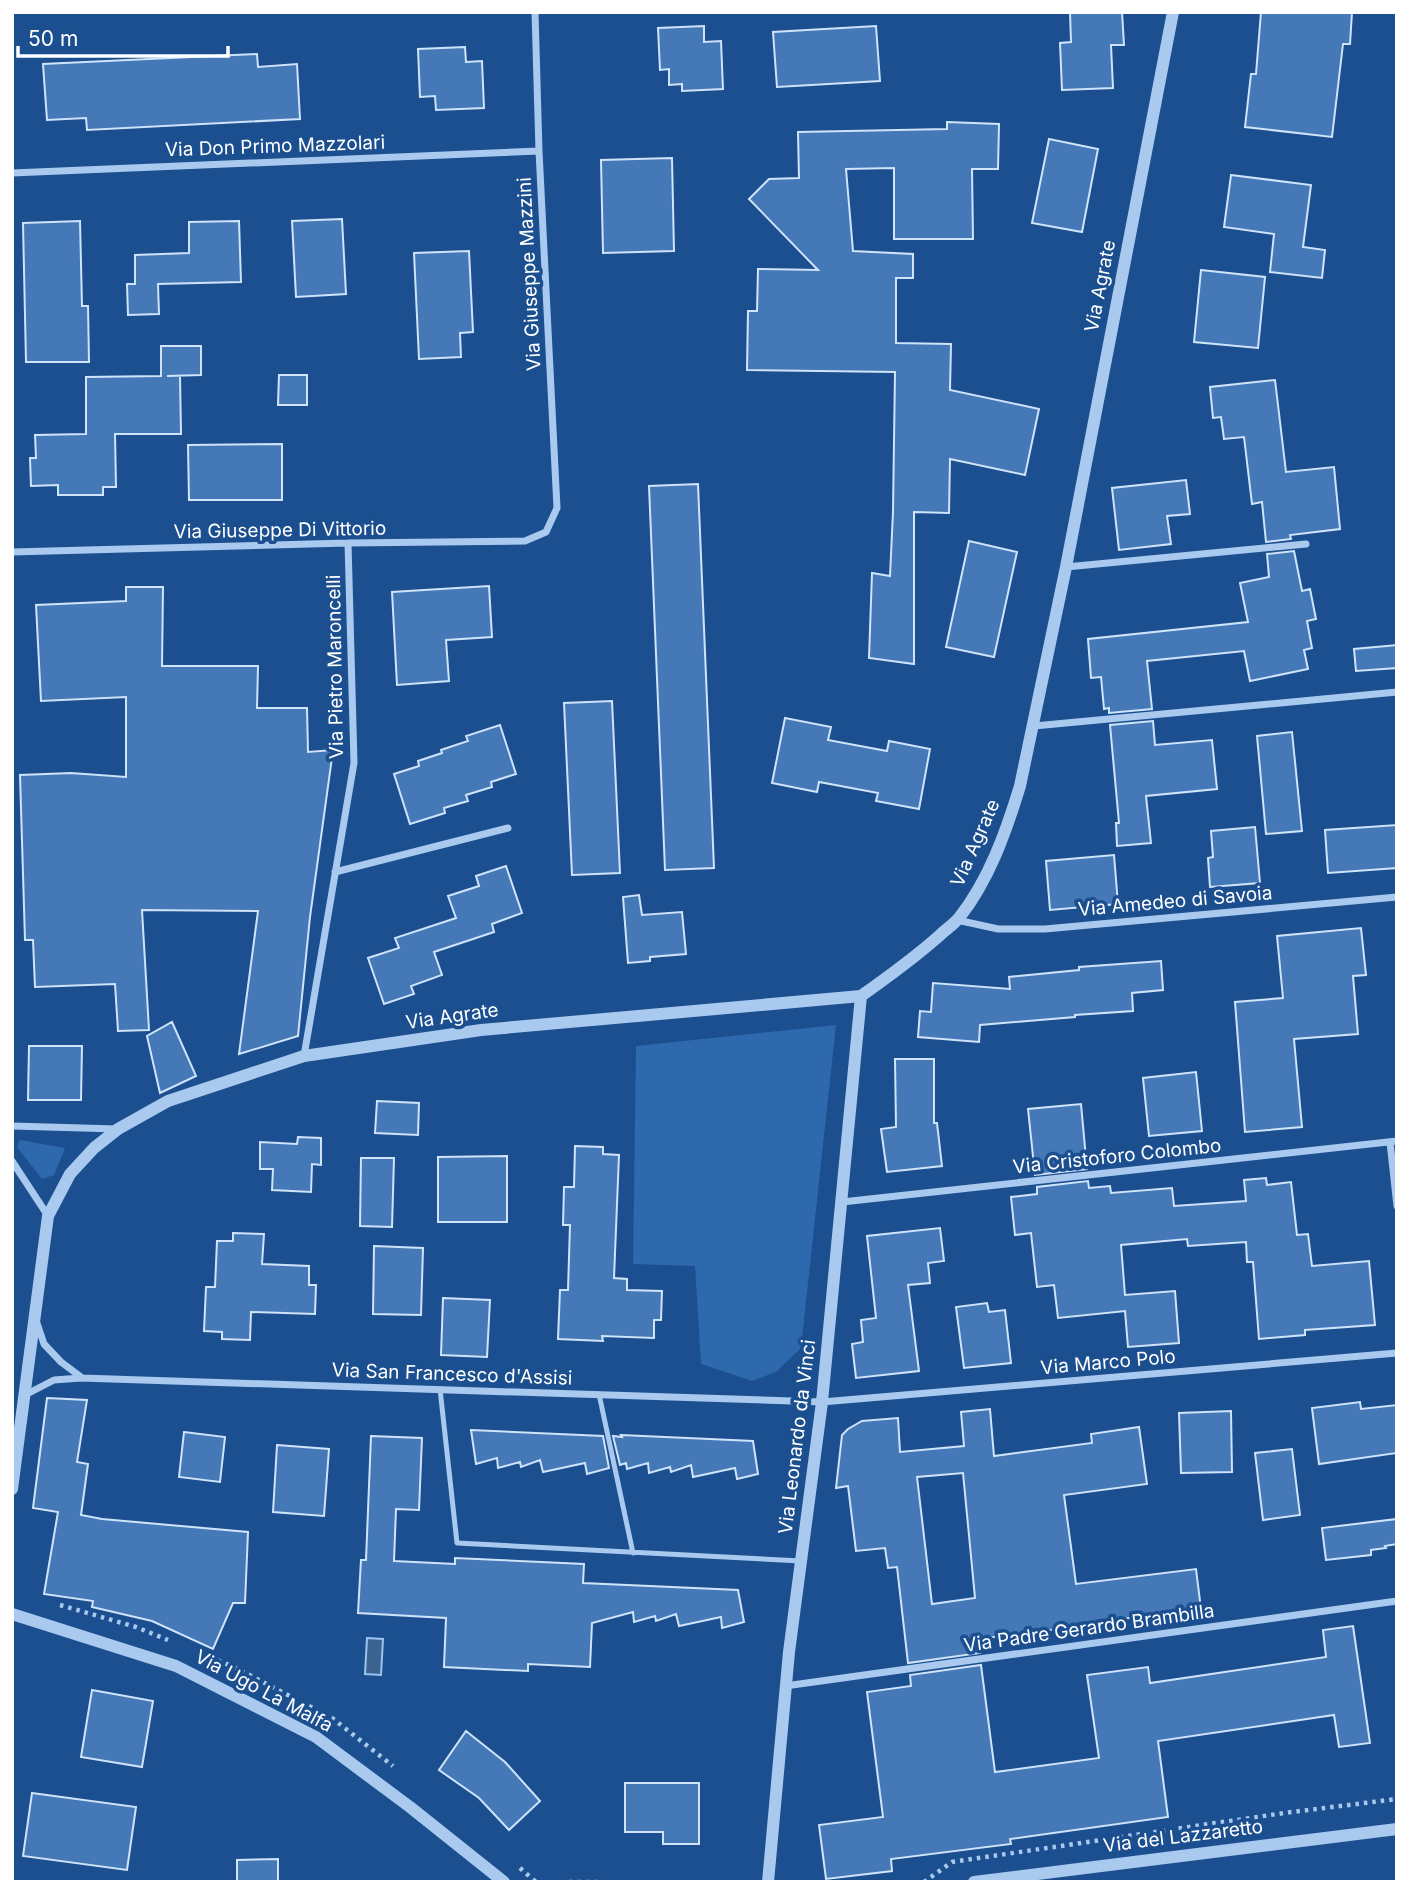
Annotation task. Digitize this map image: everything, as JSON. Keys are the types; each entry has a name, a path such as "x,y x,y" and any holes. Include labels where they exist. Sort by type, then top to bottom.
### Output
{"street":[{"name":"Via Giuseppe Mazzini","path":"535,12 539,151 557,508 546,532"},
{"name":"Via Agrate","path":"12,1489 48,1216 70,1174 94,1148 118,1129 169,1101 304,1056 481,1030 861,996 909,961 957,920 976,893 998,848 1020,786 1066,567 1173,12"},
{"name":"Via Don Primo Mazzolari","path":"12,173 539,151"},
{"name":"Via Giuseppe Di Vittorio","path":"12,552 525,541 546,532"},
{"name":"Via Pietro Maroncelli","path":"304,1056 354,763 348,543"},
{"path":"1066,567 1306,544"},
{"path":"1034,726 1397,692"},
{"path":"335,872 508,828"},
{"name":"Via Amedeo di Savoia","path":"957,920 998,929 1045,929 1397,897"},
{"name":"Via Leonardo da Vinci","path":"768,1882 785,1686 822,1402 861,996"},
{"path":"12,1126 118,1129"},
{"path":"1393,1142 1397,1206"},
{"name":"Via Cristoforo Colombo","path":"842,1202 1393,1142"},
{"path":"12,1161 48,1216"},
{"path":"34,1314 44,1344 81,1378"},
{"name":"Via Marco Polo","path":"822,1402 1397,1353"},
{"name":"Via San Francesco d'Assisi","path":"23,1396 54,1380 81,1378 822,1402"},
{"name":"Via Padre Gerardo Brambilla","path":"785,1686 1397,1601"},
{"name":"Via Ugo La Malfa","path":"12,1614 176,1666 316,1737 504,1882"},
{"name":"Via del Lazzaretto","path":"974,1882 1397,1829"}],"lane":[{"path":"440,1389 457,1543 801,1561"},
{"path":"599,1394 633,1553"}],"path":[{"path":"924,1882 952,1862 1397,1798"},
{"path":"569,1882 597,1882"}],"shaded area":[{"path":"836,1025 801,1348 776,1372 752,1381 701,1364 695,1266 633,1264 636,1046"},
{"path":"20,1140 65,1148 54,1175 42,1179 17,1147"},
{"path":"367,1638 383,1639 381,1675 365,1674"}],"building":[{"path":"1070,12 1122,12 1124,45 1111,45 1113,88 1062,90 1060,43 1071,42"},
{"path":"1261,12 1352,12 1350,44 1343,44 1332,137 1245,127 1251,74 1256,74"},
{"path":"704,26 704,42 721,41 723,89 682,91 682,84 669,85 669,69 660,70 658,28"},
{"path":"876,26 880,81 777,87 773,32"},
{"path":"465,47 466,62 482,61 484,108 436,110 435,96 420,97 418,49"},
{"path":"257,54 258,67 297,64 300,119 87,130 86,118 47,120 43,64"},
{"path":"947,122 999,124 998,169 972,169 973,239 894,239 894,168 846,169 853,251 913,254 913,278 896,278 896,343 951,344 950,390 1039,409 1025,475 950,459 949,513 914,512 914,664 869,658 872,573 890,576 895,372 747,370 748,311 757,311 758,269 818,270 749,199 769,179 799,178 798,132 947,129"},
{"path":"1049,139 1098,149 1082,232 1032,223"},
{"path":"672,158 674,251 603,253 601,160"},
{"path":"1231,175 1311,185 1303,247 1325,250 1322,278 1270,272 1274,234 1224,227"},
{"path":"342,219 346,294 296,297 292,221"},
{"path":"80,221 82,306 88,306 89,362 26,362 23,223"},
{"path":"239,221 241,282 158,284 159,314 128,315 127,284 135,284 135,255 189,253 189,222"},
{"path":"469,251 473,332 460,333 461,357 419,359 414,253"},
{"path":"1201,270 1265,277 1258,348 1194,342"},
{"path":"161,346 201,346 201,375 167,376 180,376 181,434 115,434 116,487 103,487 103,495 58,495 58,485 31,486 30,458 36,458 35,435 86,434 86,377 161,376"},
{"path":"279,375 307,375 307,405 278,405"},
{"path":"1275,380 1286,472 1334,467 1340,529 1290,535 1291,539 1266,542 1262,502 1252,504 1244,437 1224,439 1221,417 1213,418 1210,387"},
{"path":"282,444 282,500 189,500 188,445"},
{"path":"1186,480 1190,514 1167,516 1171,544 1119,550 1112,488"},
{"path":"698,484 714,868 665,870 649,486"},
{"path":"969,541 1017,552 994,657 946,647"},
{"path":"1294,551 1302,591 1310,589 1316,619 1307,621 1312,648 1304,650 1308,669 1250,681 1244,651 1147,661 1152,709 1109,713 1109,708 1104,709 1101,677 1091,678 1088,639 1248,622 1240,583 1269,577 1267,554"},
{"path":"489,586 492,637 446,640 449,681 397,685 392,592"},
{"path":"126,587 163,587 162,666 258,666 257,708 307,708 308,752 333,750 310,917 298,1036 239,1054 258,911 142,910 149,1030 118,1031 115,984 35,987 33,940 25,940 20,775 71,773 126,777 126,697 41,701 36,605 126,601"},
{"path":"1397,645 1397,668 1356,671 1354,649"},
{"path":"612,701 620,873 572,875 564,703"},
{"path":"785,718 831,727 828,740 887,751 889,741 930,749 919,809 876,801 878,793 819,782 817,792 772,783"},
{"path":"1153,721 1155,745 1212,740 1217,789 1146,796 1151,843 1117,846 1116,823 1119,823 1110,725"},
{"path":"500,725 516,774 491,782 492,787 466,795 468,801 444,808 445,813 410,824 394,774 419,766 418,761 468,741 466,736"},
{"path":"1292,732 1302,831 1266,834 1257,736"},
{"path":"1397,825 1397,868 1328,873 1325,830"},
{"path":"1255,827 1260,883 1210,887 1208,858 1213,857 1211,831"},
{"path":"1114,855 1118,904 1050,910 1046,861"},
{"path":"506,866 522,913 492,924 494,932 434,952 442,975 411,986 414,994 384,1004 368,958 399,948 395,938 456,918 448,896 479,886 476,876"},
{"path":"639,895 642,915 682,912 686,954 650,957 650,961 628,963 623,897"},
{"path":"1361,928 1366,975 1353,976 1358,1034 1294,1039 1302,1127 1245,1132 1235,1002 1283,998 1277,936"},
{"path":"1161,961 1163,990 1132,993 1133,1011 980,1025 979,1042 918,1037 920,1011 931,1012 933,983 1010,989 1009,977 1079,970 1079,967"},
{"path":"172,1022 196,1076 160,1093 147,1036"},
{"path":"29,1046 82,1046 81,1100 28,1100"},
{"path":"895,1059 934,1059 934,1123 937,1123 942,1166 887,1172 881,1129 896,1127"},
{"path":"1196,1072 1202,1131 1149,1136 1143,1078"},
{"path":"377,1101 419,1103 418,1135 375,1133"},
{"path":"1081,1104 1087,1169 1035,1175 1028,1109"},
{"path":"298,1137 321,1138 321,1165 312,1164 311,1192 272,1190 273,1169 260,1169 260,1142 297,1144"},
{"path":"575,1146 603,1147 603,1154 619,1155 614,1278 627,1279 627,1290 662,1291 661,1320 654,1320 654,1338 602,1336 603,1341 558,1339 560,1290 568,1290 570,1225 563,1225 564,1187 574,1187"},
{"path":"507,1156 507,1222 438,1222 438,1157"},
{"path":"361,1158 394,1158 392,1227 360,1226"},
{"path":"1266,1178 1267,1185 1291,1182 1297,1235 1308,1234 1312,1266 1369,1261 1375,1325 1305,1330 1305,1335 1259,1339 1253,1262 1247,1262 1246,1242 1188,1246 1187,1239 1121,1245 1125,1295 1175,1291 1179,1343 1128,1347 1125,1311 1058,1318 1054,1285 1037,1287 1031,1233 1015,1235 1011,1197 1037,1194 1037,1187 1088,1181 1089,1188 1110,1186 1111,1193 1172,1188 1174,1206 1246,1201 1244,1180"},
{"path":"940,1228 944,1261 928,1263 930,1283 908,1285 919,1371 856,1378 852,1344 863,1342 861,1320 876,1318 867,1236"},
{"path":"233,1233 264,1234 262,1264 309,1266 309,1285 316,1285 315,1314 251,1312 250,1340 222,1339 222,1332 204,1331 206,1287 215,1287 217,1241 233,1241"},
{"path":"374,1246 423,1248 421,1315 373,1314"},
{"path":"443,1298 490,1300 487,1357 441,1355"},
{"path":"987,1303 989,1312 1005,1310 1011,1363 964,1368 956,1307"},
{"path":"47,1398 87,1400 77,1462 88,1464 81,1515 248,1532 245,1603 233,1603 213,1649 152,1621 92,1607 93,1601 44,1594 58,1512 33,1508"},
{"path":"1360,1402 1361,1409 1397,1405 1397,1453 1319,1464 1312,1408"},
{"path":"990,1409 994,1456 1092,1443 1091,1434 1139,1427 1147,1484 1064,1495 1076,1584 1196,1569 1201,1609 978,1639 980,1653 908,1663 897,1567 888,1568 885,1548 856,1551 848,1486 836,1488 842,1435 862,1421 898,1418 900,1452 964,1446 961,1412","holes":["963,1473 975,1598 932,1604 917,1477"]},
{"path":"1231,1411 1232,1472 1181,1473 1179,1413"},
{"path":"471,1430 603,1436 609,1468 587,1474 585,1463 543,1472 540,1460 521,1467 520,1462 498,1468 497,1458 476,1464"},
{"path":"184,1432 225,1437 220,1482 179,1477"},
{"path":"621,1435 753,1441 758,1474 737,1479 735,1468 693,1477 691,1465 671,1472 670,1467 649,1473 648,1463 627,1469 626,1463 620,1465 613,1436 622,1437"},
{"path":"371,1436 422,1438 419,1510 396,1509 394,1561 455,1564 455,1558 584,1564 583,1583 738,1590 744,1622 722,1628 721,1617 679,1626 676,1614 656,1621 655,1616 634,1622 633,1612 592,1623 590,1667 528,1664 528,1671 444,1667 446,1618 358,1613 361,1560 366,1560"},
{"path":"277,1445 329,1449 324,1516 273,1512"},
{"path":"1292,1449 1300,1515 1263,1520 1255,1453"},
{"path":"1397,1519 1397,1544 1371,1550 1371,1555 1326,1560 1322,1528"},
{"path":"1353,1626 1370,1743 1339,1747 1334,1715 1158,1741 1168,1817 1010,1839 1011,1844 891,1859 892,1871 826,1879 819,1825 883,1817 867,1692 911,1686 910,1675 981,1665 995,1772 1099,1758 1087,1675 1148,1667 1150,1683 1326,1657 1323,1630"},
{"path":"92,1690 153,1701 142,1767 81,1757"},
{"path":"466,1731 505,1762 540,1801 509,1830 479,1798 439,1770"},
{"path":"625,1783 699,1783 699,1844 663,1844 663,1832 625,1832"},
{"path":"32,1793 136,1807 127,1870 23,1856"},
{"path":"278,1859 278,1882 237,1882 237,1860"}]}
